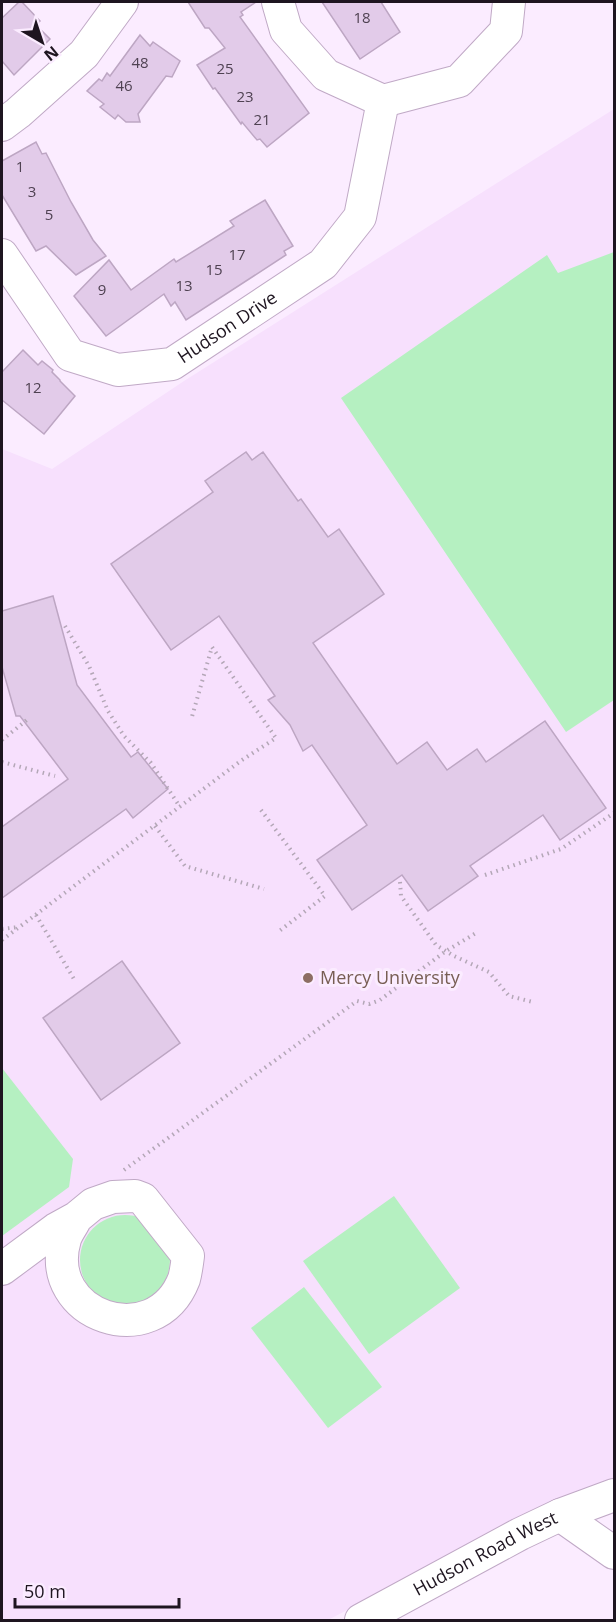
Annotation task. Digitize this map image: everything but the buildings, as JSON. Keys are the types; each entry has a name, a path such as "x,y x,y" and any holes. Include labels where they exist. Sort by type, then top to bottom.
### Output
{"street":[{"path":"2,125 84,54 123,2"},
{"path":"278,2 286,30 326,75 383,101 459,81 506,31 509,2"},
{"name":"Hudson Drive","path":"2,255 70,355 118,370 172,364 323,264 360,217 383,101"},
{"path":"2,1269 56,1229 76,1218"},
{"name":"Hudson Road West","path":"361,1620 520,1534 560,1515 615,1495"},
{"path":"560,1515 615,1553"}],"path":[{"path":"65,626 89,666 108,711 124,736 150,763 180,807"},
{"path":"2,940 242,760 276,738 212,647 191,720"},
{"path":"2,740 28,719"},
{"path":"2,762 55,776"},
{"path":"261,810 325,896 278,932"},
{"path":"485,875 561,849 615,813"},
{"path":"154,826 185,866 264,889"},
{"path":"400,882 401,896 436,945 489,972 509,996 533,1002"},
{"path":"36,915 74,980"},
{"path":"2,930 19,927"},
{"path":"122,1172 357,1001 369,1004 380,1000 446,951 476,933"}],"shaded area":[{"name":"Mercy University","path":"614,109 614,1487 508,1527 328,1620 2,1620 2,449 52,469 184,381"}],"green space":[{"path":"614,252 614,700 566,732 341,398 547,255 558,273"},
{"path":"2,1068 73,1159 69,1187 2,1236"},
{"path":"394,1196 460,1288 369,1354 303,1261"},
{"path":"125,1215 142,1219 157,1228 166,1243 170,1260 166,1277 157,1292 142,1301 125,1305 108,1301 93,1292 84,1277 80,1260 84,1243 93,1228 108,1219"},
{"path":"304,1287 382,1387 328,1428 251,1328"}],"place":[{"name":"Mercy University","path":"308,978"}]}
